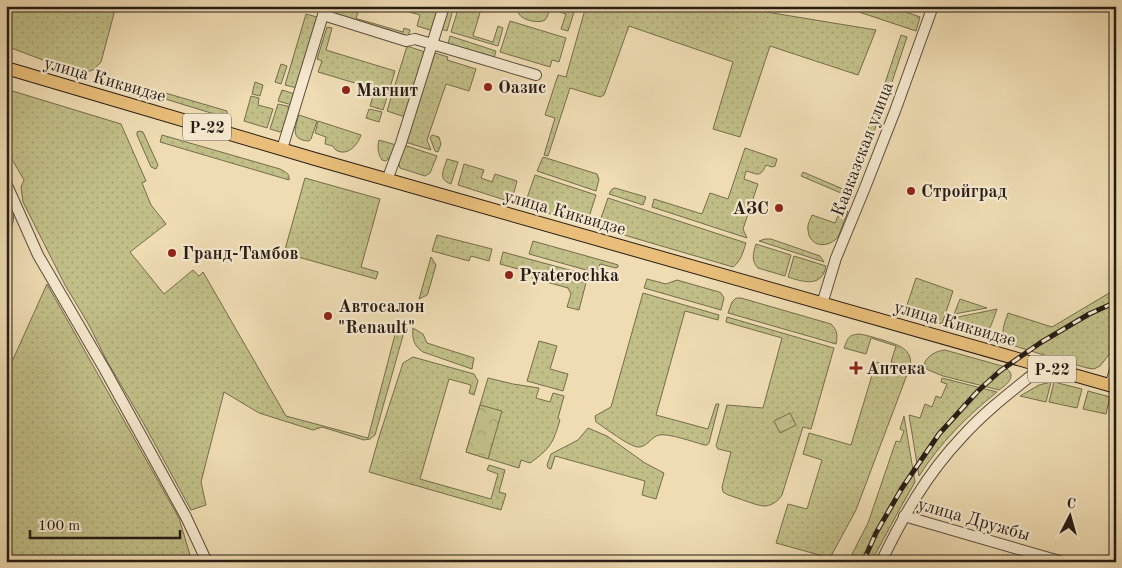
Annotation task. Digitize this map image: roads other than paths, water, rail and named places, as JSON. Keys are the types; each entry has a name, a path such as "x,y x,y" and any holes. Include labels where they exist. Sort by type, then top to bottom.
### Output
{"main road":[{"name":"улица Киквидзе","path":"6,68 387,180 1113,386"}],"street":[{"path":"387,180 444,6"},
{"name":"Кавказская улица","path":"822,304 836,258 895,111 933,6"},
{"path":"282,149 300,94 323,11 406,41 415,39 536,75"},
{"path":"6,183 38,255 124,404 186,517 207,562"},
{"path":"882,562 904,516 919,491 962,436 1043,366"},
{"path":"1113,386 1116,367"},
{"name":"улица Дружбы","path":"904,516 1063,562"}],"railway":[{"path":"863,562 876,533 902,488 939,434 978,391 1000,371 1040,343 1089,314 1116,302"}],"place":[{"name":"Оазис","path":"488,87"},
{"name":"Магнит","path":"346,90"},
{"name":"Стройград","path":"911,191"},
{"name":"АЗС","path":"779,208"},
{"name":"Гранд-Тамбов","path":"172,253"},
{"name":"Pyaterochka","path":"509,275"},
{"name":"Автосалон \"Renault\"","path":"328,316"},
{"name":"Аптека","path":"856,368"}]}
